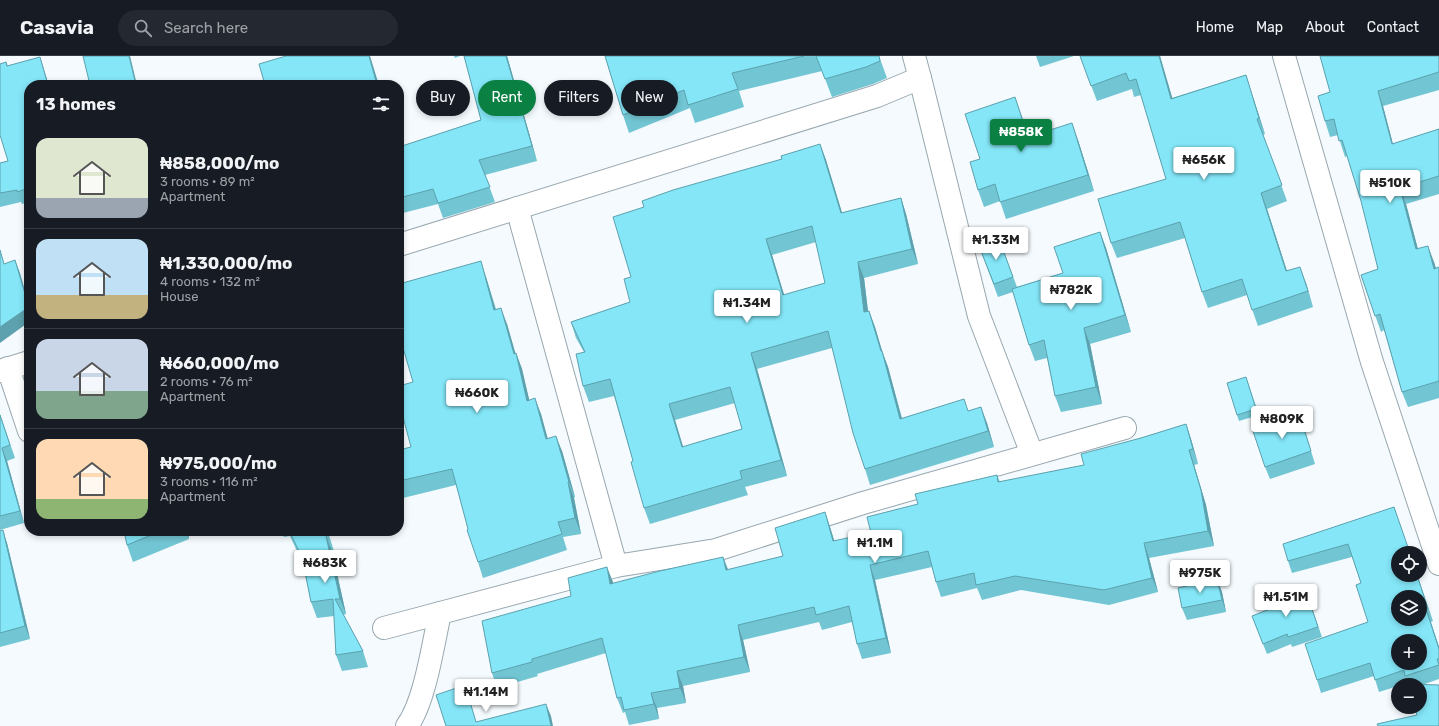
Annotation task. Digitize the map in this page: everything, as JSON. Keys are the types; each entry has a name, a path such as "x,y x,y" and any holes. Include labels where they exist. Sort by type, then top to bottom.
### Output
{"street":[{"path":"914,56 979,316 1032,454"},
{"path":"1284,56 1372,362 1439,564"},
{"path":"404,243 877,96 920,78"},
{"path":"517,208 616,566"},
{"path":"24,364 4,370 24,419"},
{"path":"384,628 616,566 716,550 863,503 1125,428"},
{"path":"407,726 411,720 423,690 440,613"}],"building":[{"path":"83,56 129,56 135,80 89,80"},
{"path":"286,56 369,56 376,80 264,80 259,64"},
{"path":"464,56 506,56 513,80 478,80 478,109"},
{"path":"605,56 804,56 732,73 738,89 688,105 684,90 678,92 678,80 621,80 621,108"},
{"path":"816,56 879,56 880,61 866,67 825,79"},
{"path":"1080,56 1159,56 1171,99 1246,75 1259,118 1257,119 1282,185 1261,193 1286,271 1300,267 1308,291 1252,310 1242,279 1202,292 1180,222 1111,243 1098,199 1166,179 1136,79 1129,81 1126,73 1091,86"},
{"path":"1320,56 1439,56 1439,72 1378,91 1392,144 1439,129 1439,176 1400,188 1416,249 1428,246 1434,269 1439,267 1439,381 1402,392 1380,314 1375,316 1361,275 1378,269 1361,201 1342,140 1339,141 1334,119 1325,121 1318,96 1330,92"},
{"path":"40,57 47,80 24,80 24,190 17,192 17,190 0,193 0,163 8,161 0,135 0,64 6,62 7,66"},
{"path":"1015,97 1028,137 1072,123 1088,175 1000,202 995,184 978,190 970,162 980,159 965,114"},
{"path":"480,116 523,116 532,146 479,160 490,187 438,203 433,189 404,197 404,145 481,120"},
{"path":"820,144 841,213 901,198 912,249 858,262 864,312 869,311 882,351 900,419 964,399 968,411 981,407 988,431 865,469 853,433 828,331 751,353 781,460 740,471 742,479 644,508 631,462 633,461 610,379 583,386 576,354 585,352 571,322 630,302 624,279 631,277 613,217 644,207 642,201 673,190 782,159 781,156","holes":["812,226 825,283 783,295 766,239","730,387 742,429 682,447 669,404"]},
{"path":"1100,232 1125,315 1084,328 1096,387 1055,396 1044,340 1029,345 1012,289 1063,273 1054,247"},
{"path":"999,239 1013,277 994,284 979,246"},
{"path":"0,250 4,264 15,260 24,290 24,310 0,327"},
{"path":"481,261 494,310 501,308 514,354 516,353 527,401 535,398 546,439 556,436 569,482 575,518 558,522 562,534 478,562 467,530 468,529 452,469 404,480 404,449 411,447 404,421 404,385 413,382 404,351 404,283"},
{"path":"1246,377 1256,409 1237,415 1227,383"},
{"path":"1299,413 1311,451 1265,467 1252,428"},
{"path":"0,415 10,445 2,448 20,511 0,516"},
{"path":"1186,424 1193,449 1189,450 1201,490 1208,531 1144,543 1152,578 1104,590 1015,576 976,585 974,573 936,582 928,551 870,565 886,638 857,644 849,606 816,615 814,607 738,625 744,657 677,671 680,688 651,693 654,704 624,710 621,697 617,698 602,638 532,659 532,662 492,673 482,621 571,596 568,578 607,567 610,584 723,557 726,570 783,556 775,528 825,512 833,541 871,533 867,517 918,504 915,494 997,475 998,482 1084,465 1081,454"},
{"path":"1394,507 1408,546 1391,546 1391,582 1419,582 1422,590 1391,590 1391,626 1427,626 1427,612 1439,649 1439,659 1437,659 1439,665 1427,669 1427,634 1391,634 1391,670 1404,670 1375,680 1370,663 1317,680 1305,644 1368,622 1356,585 1361,583 1348,544 1288,561 1283,544"},
{"path":"3,530 25,626 0,633 0,531"},
{"path":"125,536 149,536 127,545"},
{"path":"292,536 326,536 340,599 335,599 363,651 336,655 333,599 311,602 302,557"},
{"path":"1217,579 1222,600 1182,608 1178,588"},
{"path":"1306,591 1318,627 1288,637 1287,634 1263,644 1252,616 1278,606 1276,601"},
{"path":"1404,670 1424,670 1405,676"},
{"path":"465,685 476,722 546,704 551,726 446,726 436,695"},
{"path":"1427,685 1439,685 1439,726 1378,726 1377,724 1427,714"}]}
